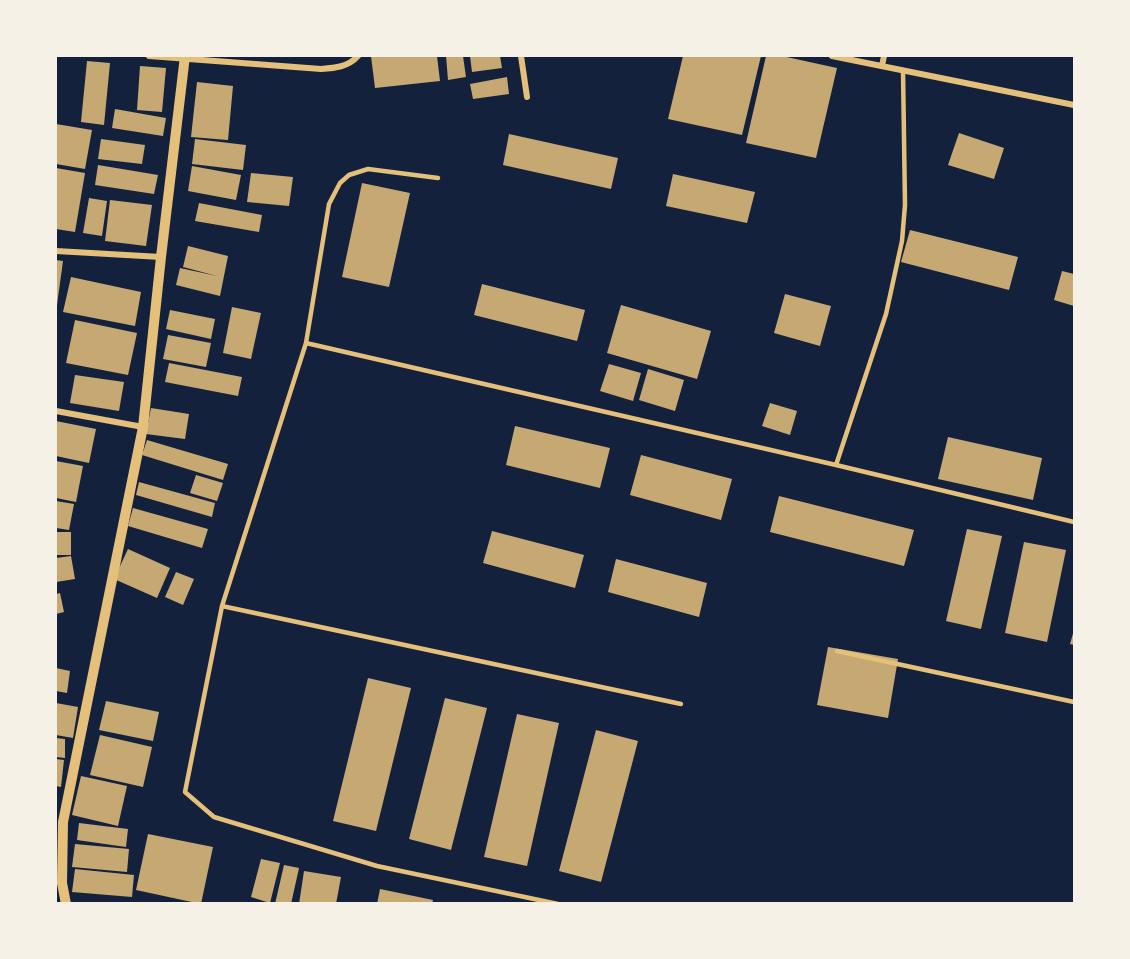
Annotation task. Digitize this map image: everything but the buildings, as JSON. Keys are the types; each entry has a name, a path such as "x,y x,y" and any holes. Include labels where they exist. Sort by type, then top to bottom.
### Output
{"street":[{"path":"149,56 321,69 342,67 358,56"},
{"path":"521,56 527,96"},
{"path":"832,56 1074,105"},
{"path":"882,66 884,56"},
{"path":"66,903 62,883 63,822 143,427 185,57"},
{"path":"56,251 161,257"},
{"path":"56,411 143,427"}],"lane":[{"path":"836,465 886,314 902,241 905,205 903,70"},
{"path":"438,178 368,169 349,175 340,183 329,204 306,344 222,606 185,792 214,817 366,863 558,903"},
{"path":"306,344 1074,522"},
{"path":"222,606 681,704"},
{"path":"837,651 1074,702"}]}
